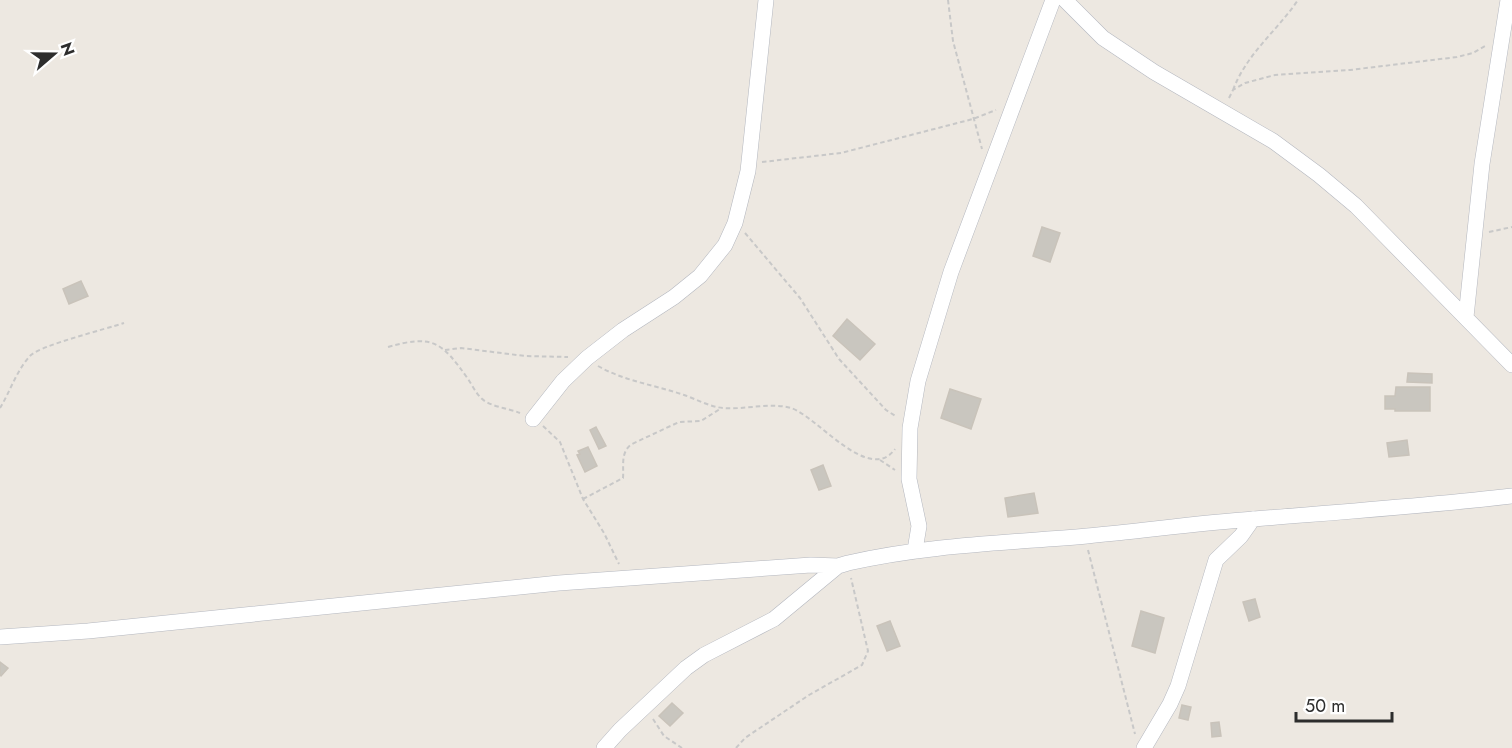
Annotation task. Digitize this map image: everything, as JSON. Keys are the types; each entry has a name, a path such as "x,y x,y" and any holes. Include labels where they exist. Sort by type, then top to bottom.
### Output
{"street":[{"path":"533,419 562,381 587,358 700,276 725,245 735,223 748,171 766,0"},
{"path":"915,550 919,526 909,479 910,426 918,381 951,272 1053,0"},
{"path":"1065,0 1103,38 1154,72 1273,141 1334,187 1356,206 1512,365"},
{"path":"1466,317 1482,164 1508,0"},
{"path":"0,637 88,631 241,614 623,578 811,565 843,565 915,550 1253,519 1450,504 1512,496"},
{"path":"1140,742 1170,704 1178,686 1216,560 1241,536 1253,519"},
{"path":"604,748 687,668 704,656 774,619 843,565"}],"path":[{"path":"948,0 953,41 989,169"},
{"path":"1222,112 1238,78 1258,47 1283,21 1298,0"},
{"path":"1233,90 1245,83 1275,75 1350,70 1457,57 1473,53 1502,37"},
{"path":"748,171 763,161 841,153 1013,105"},
{"path":"445,350 461,348 525,356 587,358 611,374 722,408 776,406 791,408 804,414 857,455 880,460 892,454 902,435 910,426 886,410 854,377 824,338 800,298 761,250 735,223"},
{"path":"1474,239 1487,232 1512,227"},
{"path":"0,408 32,355 49,347 124,323"},
{"path":"388,347 410,341 423,340 433,343 445,350 483,400 533,419 556,437 583,499 604,532 618,561 623,578"},
{"path":"583,499 623,478 627,447 679,422 701,421 722,408"},
{"path":"1085,536 1140,742"},
{"path":"736,748 745,738 809,695 862,665 867,658 867,642 843,565"},
{"path":"644,707 664,736 682,748"}],"building":[{"path":"1042,227 1060,233 1050,262 1033,256"},
{"path":"81,281 88,296 69,304 63,289"},
{"path":"847,319 875,344 860,360 833,336"},
{"path":"1408,373 1432,374 1432,383 1407,382"},
{"path":"1396,387 1430,387 1430,411 1385,409 1385,396 1395,396"},
{"path":"950,389 981,399 971,429 941,418"},
{"path":"596,427 606,446 599,449 590,430"},
{"path":"1407,440 1409,455 1389,457 1387,443"},
{"path":"588,447 597,466 585,472 577,455 580,454 578,451"},
{"path":"823,465 831,486 819,490 811,470"},
{"path":"1034,493 1038,513 1008,517 1005,498"},
{"path":"1255,599 1260,617 1249,621 1243,602"},
{"path":"1141,611 1164,618 1155,653 1132,646"},
{"path":"890,621 900,646 887,651 877,626"},
{"path":"0,662 8,668 1,676 0,675"},
{"path":"672,703 683,713 670,726 659,716"},
{"path":"1182,705 1191,707 1188,720 1179,718"},
{"path":"1219,722 1221,736 1212,737 1211,723"}]}
